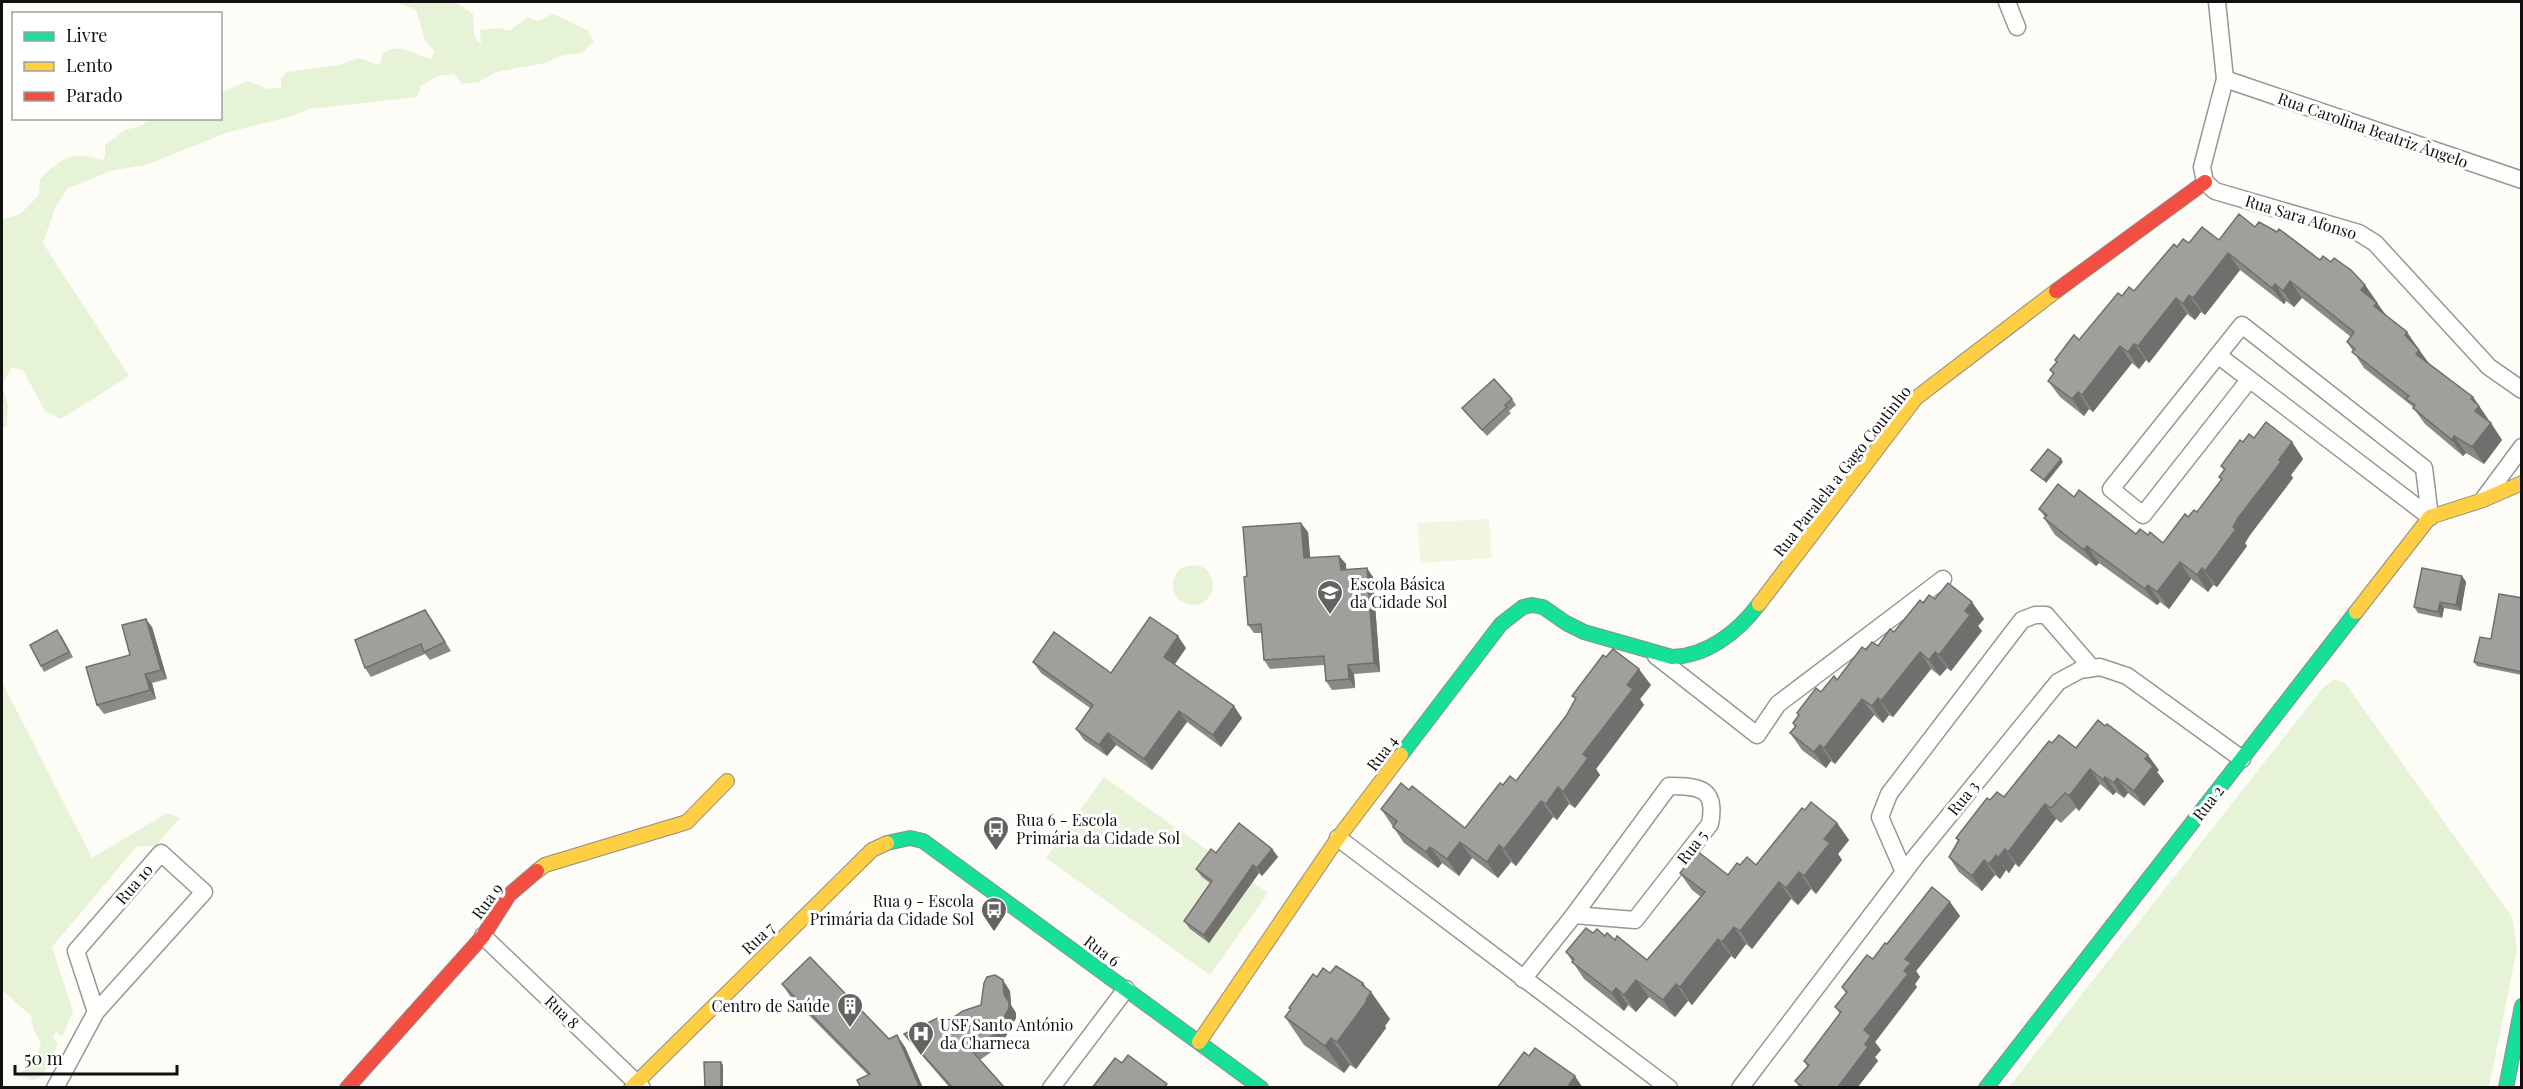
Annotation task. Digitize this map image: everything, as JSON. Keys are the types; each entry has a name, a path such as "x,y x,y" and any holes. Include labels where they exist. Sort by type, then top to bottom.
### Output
{"street":[{"path":"2007,2 2017,27"},
{"path":"2205,182 2202,167 2225,79 2217,2"},
{"name":"Rua Carolina Beatriz Ângelo","path":"2225,79 2522,180"},
{"name":"Rua Sara Afonso","path":"2205,182 2215,191 2360,233 2368,238 2489,367 2522,390"},
{"name":"Rua Paralela a Gago Coutinho","path":"1650,652 1674,657 1692,656 1732,633 1756,608 1916,398 2048,297 2205,182"},
{"path":"2249,380 2143,515 2111,489 2242,325 2424,468 2430,517"},
{"path":"2219,356 2430,517"},
{"path":"2483,500 2522,447"},
{"path":"2430,517 2483,500 2522,483"},
{"name":"Rua 2","path":"1986,1088 2430,517"},
{"path":"1650,652 1757,735 1778,704 1943,579"},
{"name":"Rua 4","path":"1198,1042 1338,838 1501,624 1517,610 1532,605 1551,610 1568,625 1596,637 1650,652"},
{"path":"1904,872 1880,817 1889,794 2022,620 2035,615 2046,615 2092,668 2100,667 2127,676 2242,759"},
{"name":"Rua 3","path":"1740,1088 1904,872 2058,682 2080,670 2092,668"},
{"name":"Rua 9","path":"347,1088 483,936 509,895 545,865 687,822 727,781"},
{"name":"Rua 5","path":"1524,979 1669,786 1696,786 1709,796 1713,807 1710,824 1635,920 1574,915"},
{"name":"Rua 7","path":"636,1086 872,850 893,840 910,838 923,841"},
{"path":"1338,838 1669,1088"},
{"name":"Rua 6","path":"923,841 1261,1088"},
{"name":"Rua 10","path":"55,1088 96,1012 204,892 161,853 76,951 96,1012"},
{"name":"Rua 8","path":"483,936 636,1086"},
{"path":"1051,1088 1126,989"},
{"path":"2506,1088 2522,1006"}],"green space":[{"path":"397,2 456,2 473,14 474,34 477,41 481,43 480,30 499,28 510,31 527,17 537,21 553,14 587,30 594,42 581,53 560,56 546,63 496,72 479,82 461,84 454,74 438,76 421,86 417,97 309,109 289,117 229,132 146,165 114,170 67,189 55,208 43,243 129,376 61,419 45,411 23,370 12,367 2,385 2,220 20,214 39,195 40,180 61,161 75,156 103,160 105,145 125,130 150,120 222,120 222,93 247,81 269,89 281,87 281,78 287,72 338,65 360,58 378,65 381,62 382,53 396,49 407,50 431,59 435,52 425,40 416,10"},
{"path":"2,385 8,405 7,425 2,428"},
{"path":"1489,519 1492,558 1420,563 1418,523"},
{"path":"1193,565 1201,566 1207,571 1212,577 1212,593 1207,599 1201,604 1193,605 1185,604 1179,599 1174,593 1173,585 1174,577 1179,571 1185,566"},
{"path":"2334,679 2345,683 2512,917 2517,949 2489,1087 2009,1087 2322,689"},
{"path":"2,682 92,858 167,813 180,818 156,845 136,847 52,947 73,1011 62,1037 56,1032 53,1037 58,1044 43,1076 33,1080 19,1075 38,1052 41,1043 34,1031 31,1016 2,990"},
{"path":"1104,777 1268,893 1210,975 1046,858"}],"building":[{"path":"2239,214 2255,227 2259,222 2277,232 2279,229 2320,260 2323,256 2331,262 2334,258 2351,270 2365,285 2361,290 2377,303 2374,306 2407,332 2405,335 2419,350 2416,354 2473,397 2471,399 2479,406 2475,411 2491,423 2472,447 2454,436 2452,440 2413,408 2415,405 2406,399 2409,396 2352,352 2355,349 2347,342 2354,332 2290,281 2283,291 2275,284 2272,288 2228,253 2193,298 2189,295 2183,304 2176,298 2138,346 2134,344 2128,352 2120,346 2082,395 2078,392 2072,399 2048,381 2054,373 2050,370 2057,362 2055,360 2074,335 2079,340 2118,293 2122,296 2129,287 2134,291 2174,244 2177,247 2183,239 2189,243 2202,227 2219,240"},
{"path":"1494,379 1512,399 1505,405 1507,407 1482,430 1462,408"},
{"path":"2266,422 2292,442 2279,460 2281,462 2238,518 2233,527 2236,529 2205,571 2202,568 2197,575 2180,562 2157,592 2148,585 2145,589 2087,546 2084,550 2044,518 2047,515 2039,509 2058,484 2074,497 2079,490 2136,534 2140,529 2148,535 2150,532 2163,543 2185,514 2188,517 2194,510 2197,512 2222,479 2219,477 2225,469 2221,466 2240,440 2243,442 2249,434 2254,438"},
{"path":"2048,449 2061,459 2044,480 2031,470"},
{"path":"1301,523 1304,558 1339,556 1341,570 1367,568 1374,663 1348,665 1349,679 1326,681 1324,656 1264,660 1261,624 1248,625 1243,527"},
{"path":"2422,568 2462,576 2456,605 2440,602 2438,612 2414,607"},
{"path":"1948,583 1972,602 1965,611 1970,615 1939,655 1935,652 1929,660 1920,652 1881,701 1878,698 1872,706 1862,699 1824,748 1820,745 1814,752 1790,733 1796,726 1793,723 1799,715 1797,713 1816,688 1821,692 1834,676 1837,680 1862,647 1866,650 1872,642 1878,646 1890,629 1894,632 1920,600 1923,603 1929,595 1935,599"},
{"path":"2499,594 2522,598 2522,672 2474,662 2480,637 2491,639"},
{"path":"425,610 445,642 424,652 421,644 365,668 355,640"},
{"path":"1150,617 1178,636 1164,657 1234,706 1213,735 1179,711 1144,759 1108,733 1099,745 1076,729 1093,705 1033,662 1054,632 1111,673"},
{"path":"146,619 161,670 145,674 150,690 97,705 86,667 130,655 122,625"},
{"path":"57,630 69,652 41,666 30,645"},
{"path":"1613,649 1639,669 1627,685 1633,689 1583,754 1588,758 1563,792 1558,787 1546,804 1541,801 1504,849 1499,845 1487,862 1460,842 1447,859 1430,847 1426,852 1393,827 1397,821 1381,809 1401,783 1409,790 1412,786 1465,828 1500,783 1503,785 1510,776 1516,781 1566,716 1576,698 1572,696 1603,655 1606,657"},
{"path":"2098,720 2105,726 2107,724 2148,755 2145,759 2153,766 2134,791 2117,778 2114,783 2105,777 2103,780 2090,769 2069,796 2065,793 2051,808 2045,804 2008,852 2005,849 1989,864 1984,860 1972,876 1949,857 1959,840 1956,838 1987,798 1990,800 1997,792 2004,797 2049,741 2052,743 2059,735 2076,748"},
{"path":"1811,802 1837,823 1824,839 1830,843 1804,876 1799,872 1786,888 1779,882 1740,931 1734,927 1722,942 1718,939 1680,987 1676,984 1663,1000 1636,980 1624,995 1616,988 1612,993 1572,962 1574,959 1566,952 1586,928 1593,933 1597,929 1605,936 1607,933 1615,940 1617,936 1647,960 1705,892 1680,873 1697,851 1728,875 1737,863 1740,865 1747,857 1756,865 1802,808 1805,810"},
{"path":"1239,823 1272,849 1257,868 1253,865 1204,935 1184,921 1212,881 1196,869 1211,849 1216,853"},
{"path":"1932,887 1950,902 1905,959 1911,963 1904,971 1908,974 1864,1030 1871,1036 1865,1044 1868,1047 1837,1088 1804,1088 1795,1081 1809,1065 1804,1061 1841,1012 1835,1007 1847,992 1842,987 1867,955 1873,959 1885,943 1887,944"},
{"path":"810,957 889,1039 897,1035 920,1088 861,1088 857,1080 870,1074 782,984"},
{"path":"1336,966 1363,983 1362,985 1371,992 1337,1042 1331,1038 1325,1046 1285,1017 1313,974 1317,977 1323,968 1330,973"},
{"path":"995,975 1003,980 1004,994 1009,1002 1009,1008 994,1035 971,1050 1005,1088 953,1088 904,1034 940,1017 951,1019 963,1011 981,1005 984,983 987,977"},
{"path":"1535,1048 1575,1076 1569,1085 1570,1088 1497,1088 1524,1052 1529,1056"},
{"path":"1128,1055 1167,1084 1164,1088 1092,1088 1115,1058 1122,1063"},
{"path":"704,1062 721,1062 721,1088 705,1088"}],"traffic: fast":[{"path":"1401,755 1501,624 1523,607 1532,605 1543,607 1584,632 1672,657 1685,656 1721,641 1759,604"},
{"path":"1986,1088 2356,612"},
{"path":"887,843 910,838 923,841 1261,1088"},
{"path":"2506,1088 2522,1006"}],"traffic: slow":[{"path":"1759,604 1916,398 2056,291"},
{"path":"2356,612 2430,517 2483,500 2522,483"},
{"path":"1199,1042 1338,838 1401,755"},
{"path":"537,871 545,865 687,822 727,781"},
{"path":"631,1088 872,850 887,843"}],"traffic: jam":[{"path":"2056,291 2205,182"},
{"path":"347,1088 483,936 509,895 537,871"}],"place":[{"name":"Escola Básica da Cidade Sol","path":"1330,616"},
{"name":"Rua 6 - Escola Primária da Cidade Sol","path":"996,852"},
{"name":"Rua 9 - Escola Primária da Cidade Sol","path":"994,933"},
{"name":"Centro de Saúde","path":"850,1029"},
{"name":"USF Santo António da Charneca","path":"921,1057"}]}
